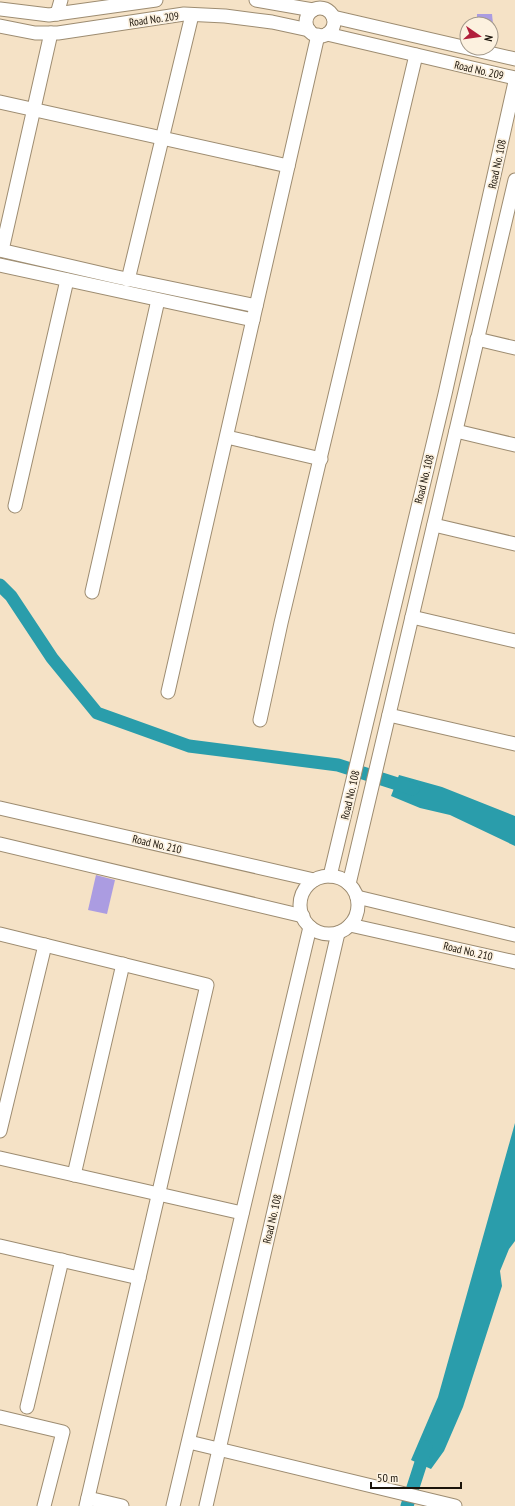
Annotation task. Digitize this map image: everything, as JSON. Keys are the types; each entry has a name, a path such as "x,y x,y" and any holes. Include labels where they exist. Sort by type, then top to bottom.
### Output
{"street":[{"path":"57,14 61,0"},
{"name":"Road No. 209","path":"0,8 49,15 156,0"},
{"path":"256,0 320,6 333,17 333,27 318,33"},
{"path":"318,33 306,22 307,17 320,6"},
{"name":"Road No. 209","path":"0,26 34,33 51,33 184,14 225,16 272,22 515,78"},
{"path":"128,280 192,15"},
{"name":"Road No. 209","path":"333,17 515,60"},
{"path":"51,33 1,250 128,280 256,306"},
{"path":"168,692 318,33"},
{"path":"260,720 283,616 416,55"},
{"name":"Road No. 108","path":"330,876 449,378 515,82"},
{"path":"0,102 288,166"},
{"name":"Road No. 108","path":"349,884 515,180"},
{"path":"0,265 253,320"},
{"path":"15,506 67,280"},
{"path":"92,592 158,300"},
{"path":"478,339 515,348"},
{"path":"456,431 515,445"},
{"path":"227,437 321,459"},
{"path":"434,525 515,544"},
{"path":"412,617 515,641"},
{"path":"389,715 515,744"},
{"name":"Road No. 210","path":"0,808 314,880 330,876"},
{"path":"0,844 306,922 324,934 338,933 350,925 358,912 357,896 349,884 344,880 330,876"},
{"path":"173,1506 242,1213 306,922 300,908 301,900 303,892 314,880"},
{"path":"357,896 515,935"},
{"name":"Road No. 210","path":"350,925 515,962"},
{"name":"Road No. 108","path":"206,1506 338,933"},
{"path":"0,934 207,985 87,1502 122,1506"},
{"path":"0,1131 45,945"},
{"path":"74,1175 123,964"},
{"path":"0,1158 242,1213"},
{"path":"0,1246 139,1278"},
{"path":"26,1407 62,1260"},
{"path":"0,1417 63,1432 44,1506"},
{"path":"188,1442 454,1506"}],"water":[{"path":"399,775 442,787 515,816 515,846 450,815 420,808 391,796"},
{"path":"515,1123 515,1241 509,1249 500,1271 502,1286 463,1407 444,1451 431,1469 411,1460 438,1397"}],"building":[{"path":"477,14 492,14 492,16 477,16"},
{"path":"96,875 115,880 107,914 88,910"}],"waterway":[{"path":"0,585 11,596 52,658 97,713 189,746 338,765 413,789"},
{"path":"407,1506 426,1447"}]}
